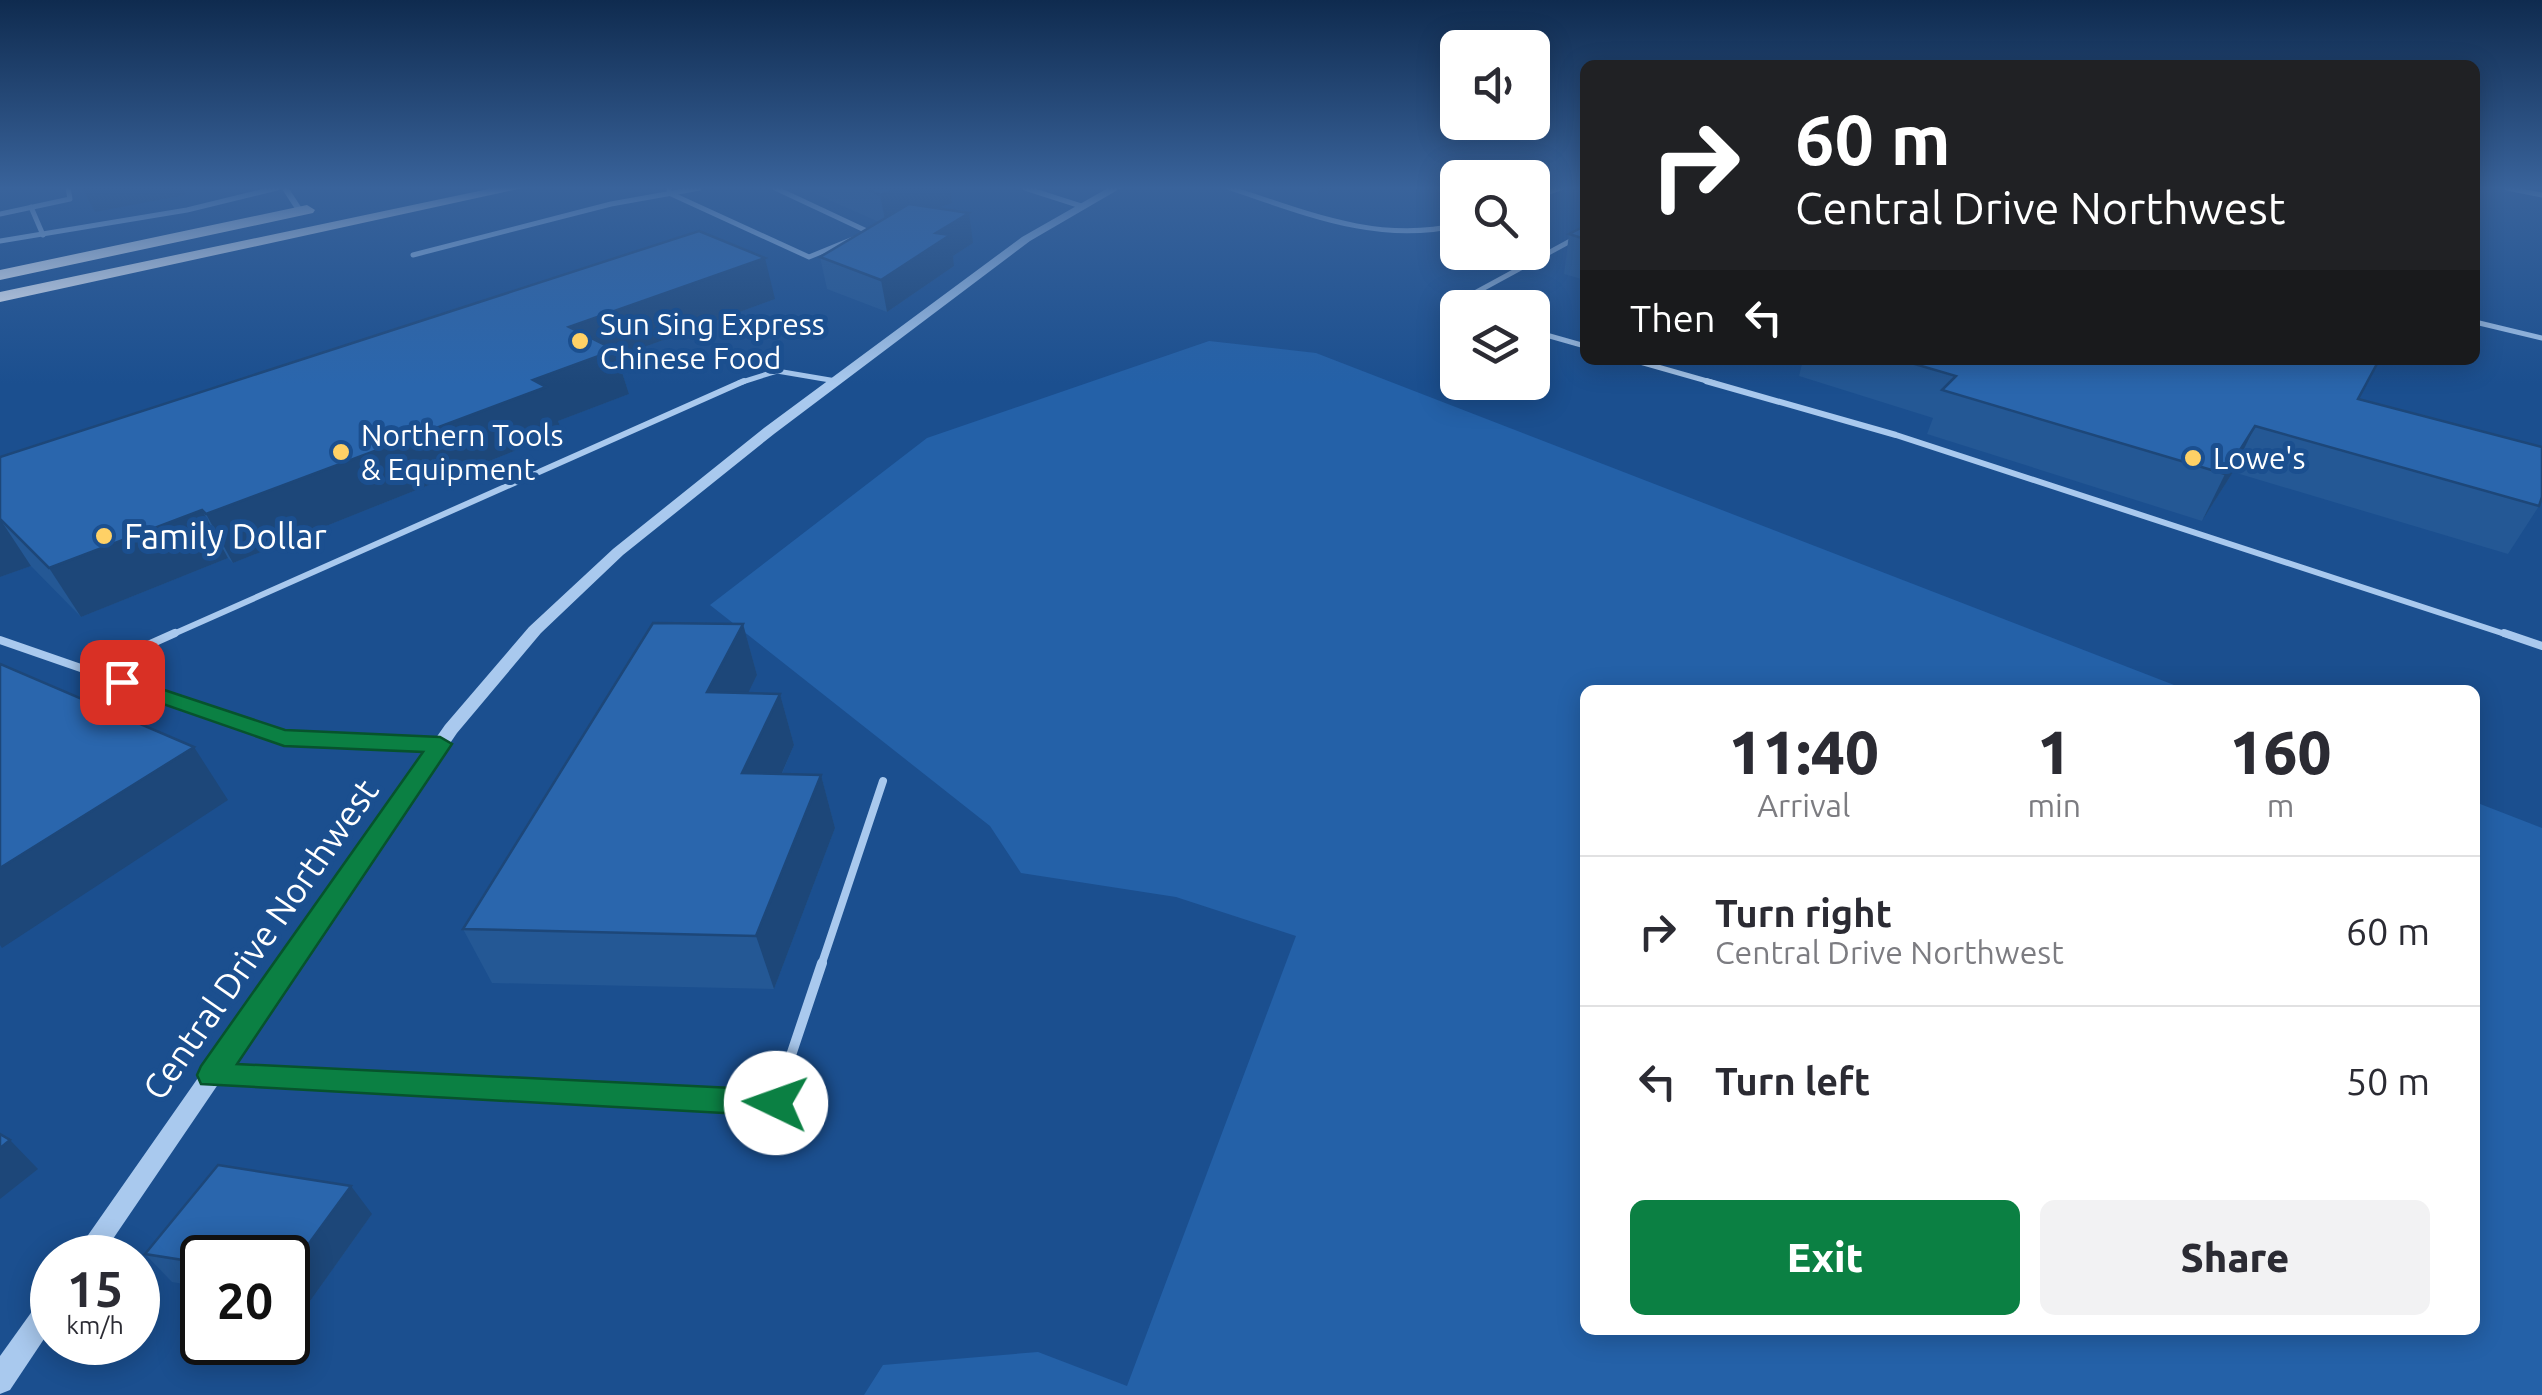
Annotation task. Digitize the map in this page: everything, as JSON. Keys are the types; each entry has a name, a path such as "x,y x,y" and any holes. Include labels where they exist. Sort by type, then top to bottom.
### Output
{"highway":[{"path":"0,275 103,253"},
{"path":"0,297 198,253"}],"street":[{"name":"Central Drive Northwest","path":"101,1235 440,744 536,630 618,552 1006,253"},
{"path":"0,1380 30,1336"}],"lane":[{"path":"413,255 420,253"},
{"path":"1481,290 1547,253"},
{"path":"2480,323 2542,338"},
{"path":"1550,336 1580,345"},
{"path":"1651,365 1896,435 2542,646"},
{"path":"90,672 746,380 777,372 836,381"},
{"path":"0,640 284,738 440,744"},
{"path":"212,1075 776,1103 883,781"}],"shaded area":[{"path":"1209,341 1316,353 2174,685 1580,685 1580,1335 2480,1335 2480,804 2542,828 2542,1395 864,1395 883,1365 1038,1352 1127,1386 1296,936 1176,897 1021,873 990,826 710,605 927,438"}],"building":[{"path":"631,253 753,253 765,258 569,327 615,350 533,380 546,387 49,568 0,519 0,457"},
{"path":"827,253 922,253 881,280 820,257"},
{"path":"1918,365 2376,365 2358,399 2542,447 2542,497 2539,506 2255,426 2225,474 1942,390 1956,376"},
{"path":"653,623 743,624 707,692 780,694 742,773 821,775 756,936 463,929"},
{"path":"0,664 194,747 0,868"},
{"path":"0,1134 10,1140 0,1148"},
{"path":"218,1165 351,1186 310,1242 310,1235 180,1235 180,1260 160,1256 160,1236"}],"place":[{"name":"Sun Sing Express Chinese Food","path":"580,341"},
{"name":"Northern Tools & Equipment","path":"341,452"},
{"name":"Lowe's","path":"2193,458"},
{"name":"Family Dollar","path":"104,536"}],"route":[{"path":"122,682 284,738 440,744 212,1075 776,1103"}]}
